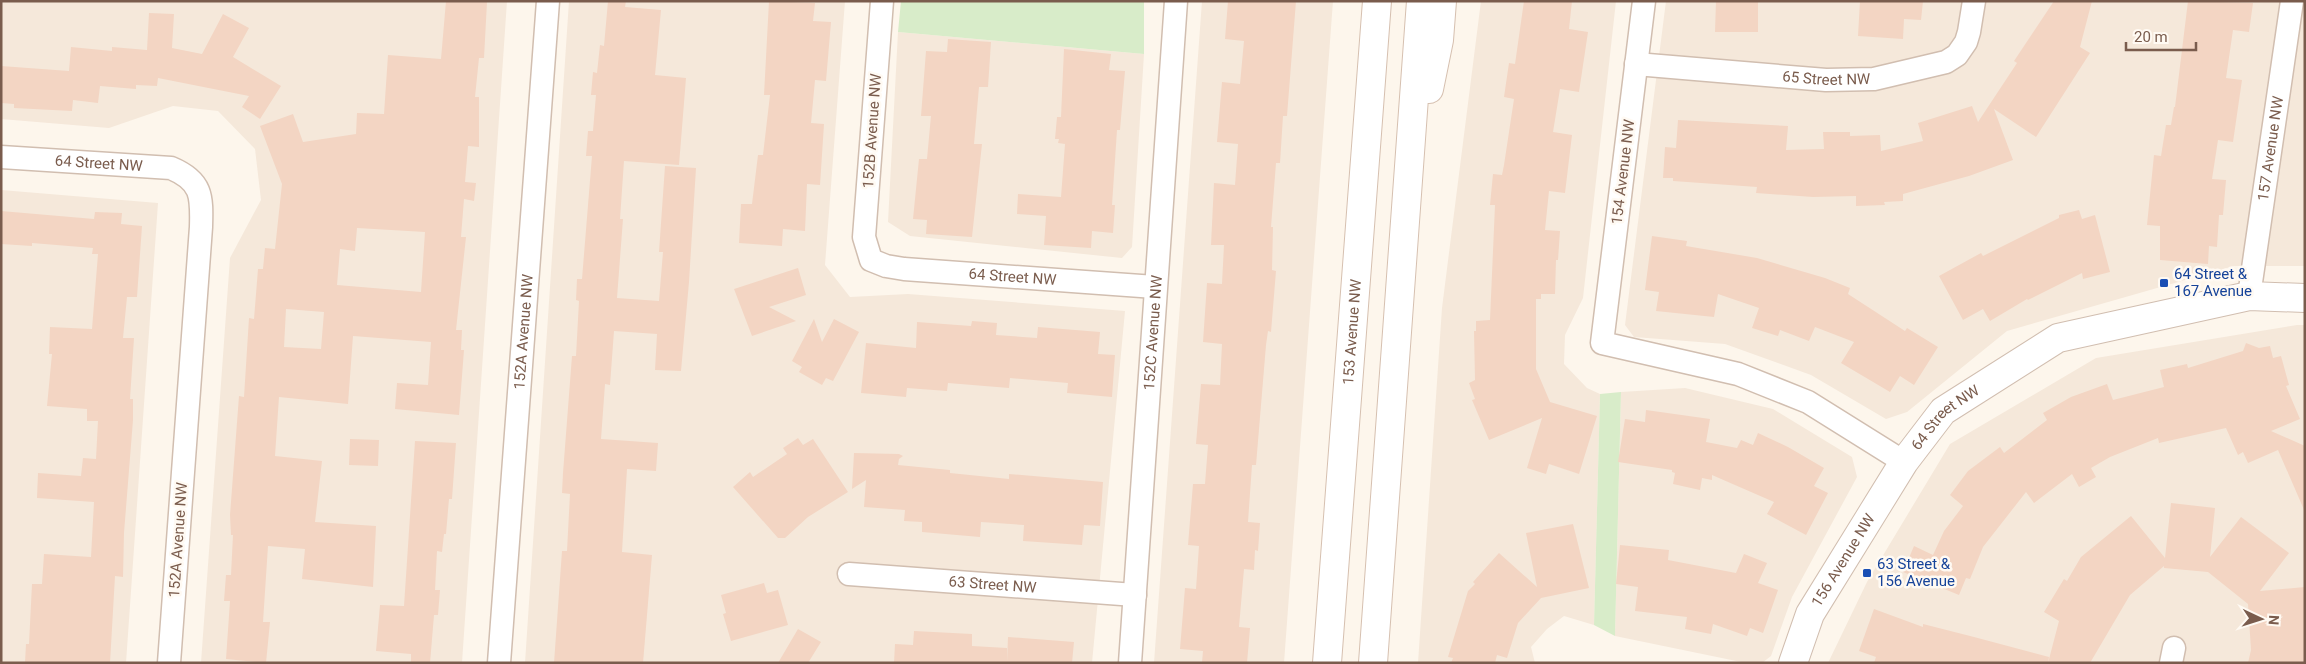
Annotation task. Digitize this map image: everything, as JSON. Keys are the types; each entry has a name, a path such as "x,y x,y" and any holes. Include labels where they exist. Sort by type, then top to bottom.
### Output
{"main road":[{"name":"153 Avenue NW","path":"1327,663 1377,1"},
{"path":"1373,663 1421,1"},
{"path":"1407,191 1439,40 1442,1"},
{"name":"64 Street NW","path":"1904,462 1943,412 2058,338 2249,296 2305,298"},
{"name":"156 Avenue NW","path":"1793,663 1810,614 1904,462"}],"street":[{"name":"152A Avenue NW","path":"499,663 548,1"},
{"name":"152B Avenue NW","path":"871,260 864,237 882,1"},
{"name":"152C Avenue NW","path":"1130,663 1176,1"},
{"name":"154 Avenue NW","path":"1602,343 1644,1"},
{"name":"65 Street NW","path":"1636,64 1826,80 1874,79 1946,62 1957,55 1966,42 1974,1"},
{"name":"157 Avenue NW","path":"2249,296 2292,1"},
{"name":"64 Street NW","path":"1,157 171,168 193,180"},
{"name":"152A Avenue NW","path":"169,663 201,227 199,196 193,180"},
{"name":"64 Street NW","path":"871,260 886,266 904,269 1155,287"},
{"name":"64 Street NW","path":"1602,343 1738,374 1808,402 1904,462"},
{"name":"63 Street NW","path":"849,574 1135,595"}],"shaded area":[{"path":"1,1 507,1 462,663 201,663 230,258 261,200 255,149 218,111 173,106 109,128 1,119"},
{"path":"569,1 845,1 825,265 850,297 908,294 1125,311 1092,663 525,663"},
{"path":"1202,1 1333,1 1284,663 1154,663"},
{"path":"1481,1 1616,1 1583,298 1565,335 1564,364 1587,388 1600,394 1594,625 1564,616 1547,629 1531,647 1535,663 1418,663 1442,308"},
{"path":"1666,1 2305,1 2305,266 2234,266 2007,331 1907,412 1886,419 1811,375 1725,344 1634,337 1625,325"},
{"path":"898,32 1144,54 1132,247 1122,258 910,236 888,222"},
{"path":"1,190 158,203 126,663 1,663"},
{"path":"2305,325 2305,663 1828,663 1867,582 1950,444 2096,358"},
{"path":"1685,388 1773,409 1852,457 1857,477 1792,597 1771,656 1762,663 1746,663 1615,636 1621,392"}],"green space":[{"path":"901,1 1144,1 1144,54 898,32"},
{"path":"1621,392 1615,636 1594,625 1600,394"}],"building":[{"path":"446,1 487,2 484,58 479,58 475,97 479,97 479,147 468,146 465,182 476,183 474,201 464,199 461,237 466,237 456,330 462,330 461,350 464,350 459,415 395,409 397,383 428,385 431,342 353,336 348,404 279,397 275,456 322,461 315,522 376,526 373,587 302,579 305,549 268,546 263,622 270,622 266,663 226,659 230,601 224,601 226,575 231,575 233,535 231,535 230,515 239,396 244,397 249,318 254,319 258,269 263,269 265,248 275,249 282,184 260,126 293,114 303,142 356,134 357,113 384,114 388,55 441,59","holes":["357,228 425,232 421,292 337,285 340,249 355,251","286,309 324,312 321,349 284,347"]},
{"path":"608,1 626,1 625,7 661,10 655,75 686,78 679,165 624,161 620,219 623,219 617,298 659,301 663,252 659,252 665,166 696,168 689,282 681,371 655,370 657,334 614,331 610,385 605,384 601,439 658,443 656,471 627,469 622,552 652,555 643,663 554,663 562,551 567,551 570,494 562,493 563,473 572,356 576,356 579,301 576,300 577,279 582,279 592,156 586,156 588,131 593,131 596,95 591,95 593,72 597,73 600,45 604,46"},
{"path":"769,1 815,3 813,21 831,22 826,81 815,80 811,123 824,124 820,185 807,184 805,231 783,229 782,246 739,243 741,204 752,204 758,155 763,155 770,95 764,95"},
{"path":"1228,1 1296,1 1287,116 1283,116 1280,163 1276,163 1271,227 1273,227 1272,270 1276,271 1271,332 1268,331 1266,345 1256,465 1252,465 1248,522 1260,523 1258,551 1255,550 1254,570 1244,569 1239,627 1250,628 1247,663 1202,663 1203,651 1180,649 1185,588 1196,589 1199,546 1188,545 1193,484 1205,484 1208,445 1196,444 1201,384 1220,385 1222,344 1203,342 1207,283 1222,284 1224,245 1211,245 1214,183 1235,185 1238,144 1217,142 1222,82 1240,84 1244,41 1225,39"},
{"path":"1524,1 1572,1 1569,29 1588,32 1579,92 1560,89 1553,132 1572,135 1565,193 1549,191 1545,230 1560,231 1558,260 1556,260 1555,294 1541,294 1541,299 1536,299 1536,369 1550,402 1597,416 1579,474 1549,464 1546,474 1527,468 1542,418 1489,440 1472,400 1475,399 1469,383 1475,380 1474,331 1476,331 1476,321 1490,320 1495,205 1490,205 1493,174 1502,175 1504,165 1514,99 1504,97 1509,63 1515,64"},
{"path":"1716,1 1758,1 1758,32 1715,32"},
{"path":"1860,1 1923,1 1921,20 1904,19 1903,39 1858,36"},
{"path":"2054,1 2092,1 2080,47 2090,53 2036,137 1994,109 2013,160 1969,176 1903,194 1903,201 1884,202 1885,205 1856,206 1856,196 1813,197 1756,193 1757,187 1673,181 1673,178 1663,178 1665,147 1676,148 1678,120 1788,126 1786,150 1824,149 1823,132 1850,132 1850,136 1880,135 1881,151 1923,141 1918,123 1972,106 1978,122 2017,63 2014,61"},
{"path":"2188,1 2253,3 2249,32 2233,30 2226,78 2242,80 2233,142 2218,140 2212,179 2226,180 2223,215 2219,215 2217,247 2209,246 2208,264 2160,260 2160,226 2147,225 2154,155 2161,156 2166,125 2171,125 2175,107"},
{"path":"149,13 174,14 172,48 202,54 223,14 249,28 233,57 281,86 260,119 242,107 249,96 158,78 157,86 136,85 136,89 100,86 98,103 73,100 72,111 14,108 14,104 1,103 1,66 69,71 71,47 112,51 112,47 147,50"},
{"path":"948,39 991,42 988,87 979,87 974,144 982,144 972,237 926,234 927,220 913,219 919,159 927,159 931,116 921,116 926,51 947,52"},
{"path":"1064,49 1111,54 1109,70 1125,71 1120,130 1117,130 1112,205 1115,205 1113,233 1092,231 1091,248 1044,245 1046,216 1017,214 1018,194 1061,197 1065,144 1058,143 1059,139 1055,139 1057,117 1061,117"},
{"path":"2079,210 2082,219 2095,215 2110,272 2083,279 2082,273 2027,299 1990,321 1983,309 1963,320 1939,276 1981,253 1983,256 2059,218 2059,215"},
{"path":"1,211 94,219 95,212 122,213 121,224 142,226 137,297 127,297 123,338 134,338 130,399 133,399 133,420 124,533 123,577 115,576 110,663 25,663 26,644 29,644 32,584 42,584 44,554 91,557 94,502 37,498 38,473 81,476 83,458 96,459 98,421 87,421 87,409 47,406 52,354 49,354 50,327 92,329 98,254 92,254 93,248 32,243 32,246 1,244"},
{"path":"1652,236 1687,241 1686,246 1757,258 1825,278 1850,288 1848,294 1905,331 1907,328 1938,347 1914,385 1900,376 1890,392 1841,363 1854,342 1815,327 1809,341 1780,330 1778,336 1752,328 1759,308 1718,294 1714,317 1656,311 1659,292 1645,290"},
{"path":"798,268 806,295 769,307 796,321 752,336 734,289"},
{"path":"814,319 822,342 834,319 859,332 833,381 826,378 822,385 799,372 802,367 792,361"},
{"path":"972,321 997,323 996,335 1037,338 1038,327 1100,332 1098,354 1115,355 1112,397 1067,393 1068,383 1010,378 1009,388 948,383 947,391 907,388 906,397 861,393 866,343 916,348 917,322 971,326"},
{"path":"2246,343 2259,348 2270,346 2273,358 2281,356 2289,385 2286,386 2300,419 2271,431 2305,446 2305,512 2278,450 2248,463 2243,452 2238,455 2226,428 2159,443 2158,438 2110,457 2091,468 2096,477 2079,487 2072,474 2034,503 2026,492 1983,547 1970,579 1966,578 1959,595 1903,572 1914,546 1933,555 1944,531 1963,506 1950,495 1968,471 2000,447 2004,453 2047,420 2043,413 2071,397 2107,384 2113,400 2164,387 2160,370 2187,364 2188,368 2243,351"},
{"path":"1646,410 1710,419 1706,442 1737,448 1741,440 1753,445 1758,433 1788,447 1824,468 1814,486 1828,493 1806,535 1767,514 1774,502 1712,475 1712,480 1702,478 1700,490 1673,484 1675,473 1672,470 1618,462 1625,419 1645,422"},
{"path":"798,438 803,445 813,439 848,492 808,517 785,538 778,538 733,487 750,472 753,477 787,454 783,448"},
{"path":"350,439 379,440 378,466 349,465"},
{"path":"415,441 456,443 452,499 449,499 446,534 444,534 442,552 437,551 435,590 440,590 438,615 434,615 430,663 411,663 411,654 376,651 380,605 404,606"},
{"path":"854,453 899,454 903,456 899,459 898,465 950,470 950,473 1009,479 1009,474 1103,482 1100,526 1084,525 1082,545 1023,541 1024,525 981,522 980,537 922,532 922,522 904,521 905,510 864,507 866,480 852,489"},
{"path":"2171,503 2215,508 2210,557 2241,517 2289,553 2260,591 2305,587 2305,663 2248,663 2251,650 2248,604 2208,572 2164,568 2164,566 2130,595 2090,663 2048,663 2059,621 2044,612 2064,579 2067,581 2081,557 2131,516 2165,558"},
{"path":"1573,524 1589,588 1541,598 1518,623 1507,658 1497,655 1495,663 1451,663 1453,658 1448,657 1468,591 1475,584 1473,582 1499,553 1537,587 1526,533"},
{"path":"1620,545 1669,550 1668,560 1736,573 1744,554 1767,563 1758,583 1778,590 1763,633 1750,628 1747,636 1713,624 1711,634 1685,629 1687,617 1635,611 1638,587 1616,584"},
{"path":"764,583 767,593 778,590 788,625 731,641 723,614 726,613 721,595"},
{"path":"1874,609 1923,627 1923,624 2049,657 2048,663 1874,663 1876,657 1859,651"},
{"path":"798,629 821,642 808,663 778,663"},
{"path":"914,631 972,634 972,646 1007,648 1007,662 1008,637 1074,642 1072,663 894,663 895,644 913,645"}],"place":[{"name":"64 Street & 167 Avenue","path":"2164,283"},
{"name":"63 Street & 156 Avenue","path":"1867,573"}]}
